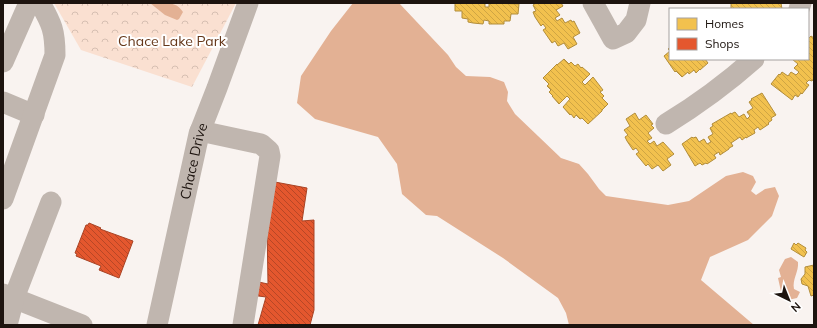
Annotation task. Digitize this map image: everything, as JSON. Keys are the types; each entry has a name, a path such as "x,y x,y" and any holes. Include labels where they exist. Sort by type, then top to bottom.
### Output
{"street":[{"path":"3,62 29,3"},
{"path":"3,199 55,55 56,37 40,3"},
{"name":"Chace Drive","path":"157,325 200,131 248,3"},
{"path":"593,3 613,39 626,33 636,20 640,3"},
{"path":"666,124 735,76 753,60"},
{"path":"3,102 34,115"},
{"path":"200,131 261,144 269,151 269,163 243,325"},
{"path":"7,325 8,296 51,202"},
{"path":"8,296 82,325"}],"green space":[{"name":"Chace Lake Park","path":"54,3 236,3 192,87 81,50"}],"shaded area":[{"path":"150,3 173,4 180,8 183,12 177,20 165,15"},
{"path":"353,3 399,3 448,55 456,67 466,76 490,77 504,82 508,92 507,101 515,114 561,158 579,164 606,196 668,205 689,201 726,176 743,172 753,176 756,182 751,191 756,195 765,189 775,187 779,196 772,216 748,240 710,257 701,280 754,325 569,325 566,313 558,298 503,258 437,216 426,215 402,194 397,164 378,137 315,119 297,103 301,76 331,31"},
{"path":"791,257 798,262 794,289 800,292 797,298 788,300 782,296 778,278 781,277 779,270 785,259"}],"building: Homes":[{"path":"455,3 485,3 485,7 489,7 489,3 519,4 518,14 511,14 510,21 504,21 504,24 489,24 489,21 484,20 483,24 468,22 468,19 462,18 462,11 455,11"},
{"path":"536,3 561,3 563,6 556,10 560,15 555,18 557,21 562,18 565,23 571,20 572,22 574,21 580,33 573,37 577,44 568,49 564,43 558,46 555,41 552,43 543,30 546,28 543,24 541,26 533,12 536,11 533,5"},
{"path":"731,3 781,3 782,8 731,8"},
{"path":"811,36 814,38 814,78 812,81 809,80 806,83 809,85 802,94 801,93 798,97 795,95 792,100 771,84 782,72 788,76 791,72 796,75 799,72 794,68 798,64 793,60 809,60 809,38"},
{"path":"669,52 669,60 706,60 708,63 696,73 694,70 689,74 688,72 682,77 676,71 675,72 664,56"},
{"path":"564,59 569,64 571,62 575,66 578,64 590,74 582,82 585,85 593,77 603,90 600,92 604,96 602,98 608,104 588,124 576,115 574,118 563,107 570,99 567,96 559,104 549,92 551,90 547,86 549,84 543,78"},
{"path":"762,93 776,115 771,118 772,120 768,123 769,124 760,130 758,127 754,130 755,133 742,140 740,137 731,143 733,146 729,149 720,155 719,152 714,155 716,158 707,164 702,165 700,163 695,166 682,144 692,137 696,137 699,142 704,139 707,144 711,142 708,137 713,134 710,128 713,126 712,124 735,112 739,117 744,114 747,119 750,116 747,112 753,108 749,102 752,100 751,99"},
{"path":"635,113 639,120 646,115 653,124 651,125 654,128 648,133 652,138 647,141 650,144 654,141 657,146 663,142 674,154 667,159 671,165 663,171 658,165 652,169 648,164 646,166 636,154 639,152 636,148 633,150 625,137 628,135 624,130 630,126 626,119"},
{"path":"794,243 796,245 798,243 806,248 805,250 807,252 804,257 791,249"},
{"path":"814,265 814,295 811,296 808,286 802,284 801,279 805,274 805,267"}],"building: Shops":[{"path":"275,182 307,188 302,221 314,220 314,310 310,325 258,325 266,297 251,295 254,281 268,284 267,223"},
{"path":"89,223 101,228 100,229 133,241 119,278 99,270 101,266 76,256 77,254 75,253 86,225"}]}
